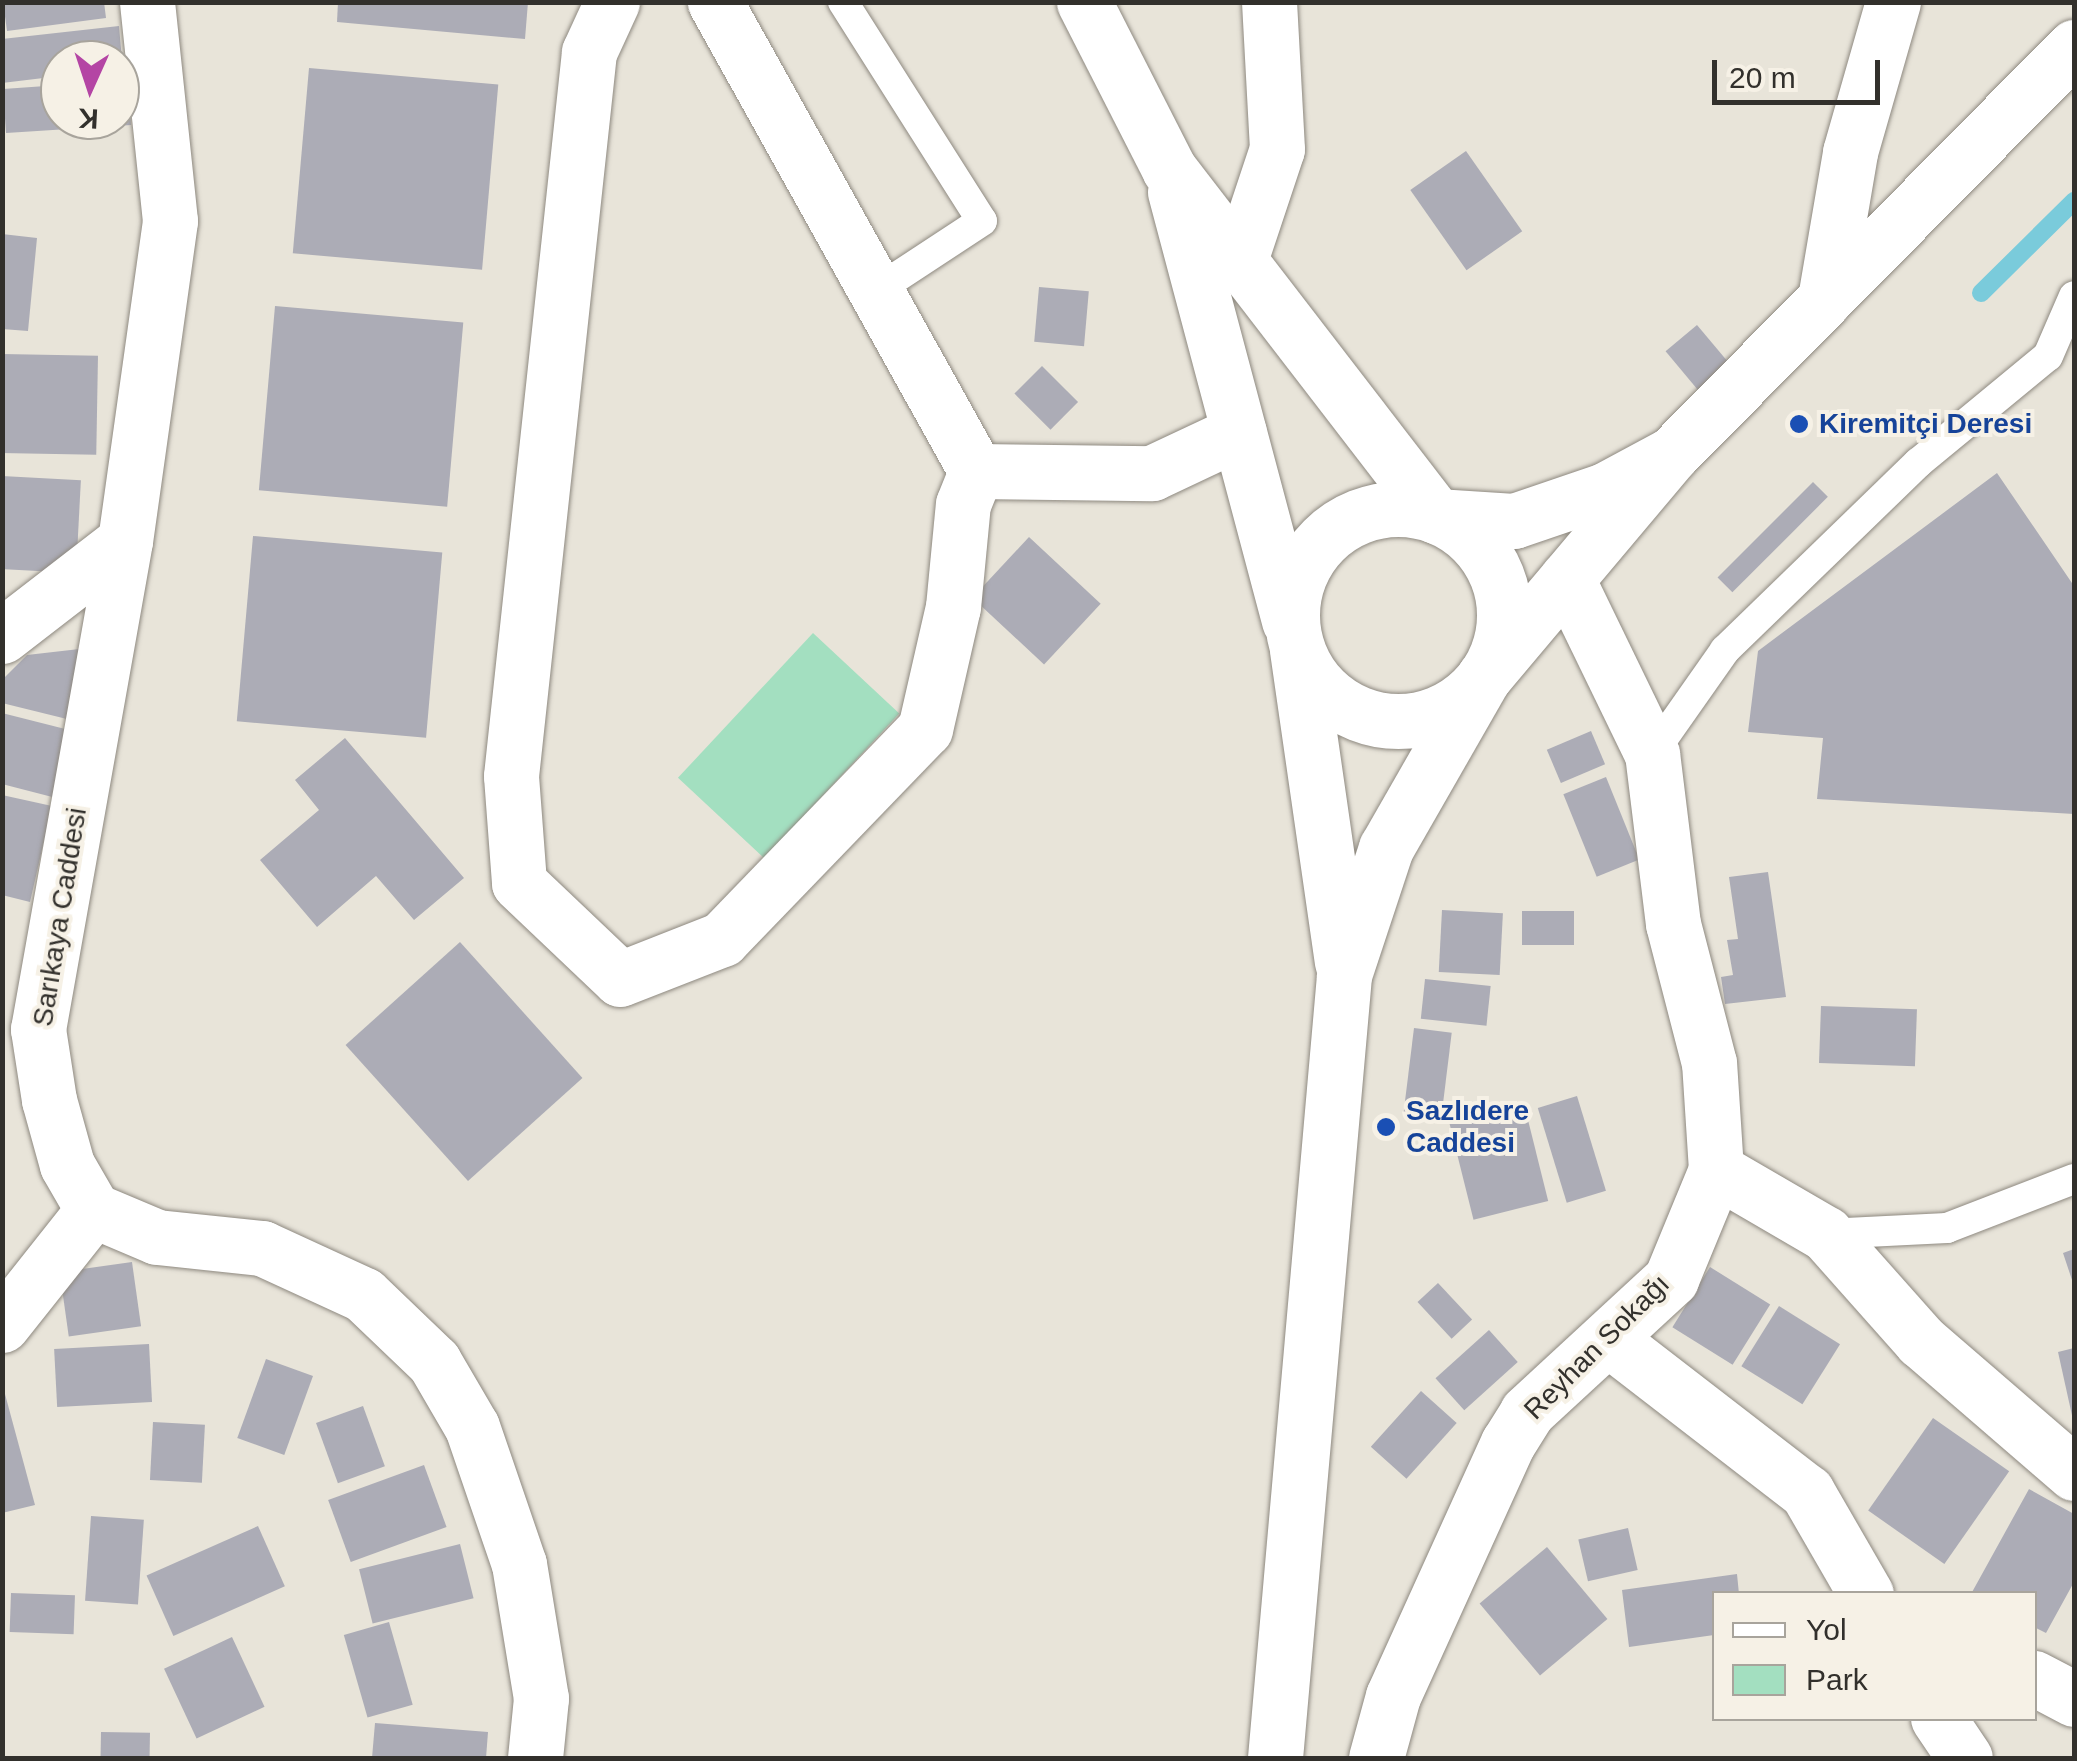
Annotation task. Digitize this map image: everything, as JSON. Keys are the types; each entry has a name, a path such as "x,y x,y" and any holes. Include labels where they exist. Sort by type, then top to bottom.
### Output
{"street":[{"name":"Sarıkaya Caddesi","path":"93,1210 67,1166 38,1029 125,540 170,222 147,2"},
{"path":"612,2 590,52 511,776 519,882 620,979 722,939 925,729 953,607 963,504 976,470 880,288 715,2"},
{"path":"1084,2 1169,170 1436,516 1486,556 1500,585 1499,649 1386,848 1344,975 1275,1758"},
{"path":"1240,260 1277,149 1269,2"},
{"path":"1825,299 1850,152 1893,2"},
{"path":"1169,170 1296,650 1336,703 1398,722 1461,701 1672,454 2074,46"},
{"path":"976,470 1152,473 1239,432"},
{"path":"1344,975 1290,616 1312,552 1368,514 1514,521 1605,490 1672,454"},
{"path":"2,636 125,540"},
{"name":"Reyhan Sokağı","path":"1376,1758 1392,1696 1508,1443 1527,1412 1610,1340 1671,1279 1716,1170 1709,1063 1673,924 1652,754 1567,579"},
{"path":"1716,1170 1826,1234 1922,1341 2074,1473"},
{"path":"2,1325 93,1210 157,1237 262,1248 364,1295 434,1362 472,1427 519,1564 540,1698 535,1758"},
{"path":"1610,1340 1807,1492 1867,1591"},
{"path":"2037,1680 2074,1699"},
{"path":"1940,1721 1966,1758"}],"lane":[{"path":"843,2 982,221 880,288"},
{"path":"1652,754 1725,650 1918,463 2048,356 2074,296"},
{"path":"1826,1234 1947,1228 2074,1178"}],"green space":[{"path":"813,633 899,713 764,858 678,778"}],"building":[{"path":"3,2 104,2 106,18 7,31"},
{"path":"338,2 528,2 525,39 337,22"},
{"path":"119,26 120,40 40,40 40,78 2,83 2,39"},
{"path":"309,68 498,85 482,270 293,253"},
{"path":"40,86 40,131 6,133 3,89"},
{"path":"1466,151 1522,231 1467,270 1410,190"},
{"path":"2,234 37,238 28,331 2,329"},
{"path":"1039,287 1089,291 1084,346 1034,342"},
{"path":"275,306 463,322 447,507 259,490"},
{"path":"1697,325 1729,363 1698,390 1666,351"},
{"path":"2,354 98,356 96,455 2,453"},
{"path":"1042,366 1078,402 1050,430 1014,394"},
{"path":"1997,473 2074,586 2074,814 1817,799 1823,738 1748,732 1758,651"},
{"path":"2,476 81,480 76,573 2,569"},
{"path":"1813,482 1828,497 1732,592 1718,577"},
{"path":"253,536 442,553 426,738 237,721"},
{"path":"1029,537 1101,604 1044,665 972,598"},
{"path":"97,647 79,722 2,703 2,680 27,655"},
{"path":"2,713 77,732 60,799 2,784"},
{"path":"1591,731 1605,764 1561,783 1547,750"},
{"path":"345,738 464,878 414,920 376,876 317,927 260,860 319,810 295,780"},
{"path":"1606,777 1639,860 1597,877 1563,794"},
{"path":"2,795 52,806 30,902 2,895"},
{"path":"1768,872 1786,997 1725,1004 1721,977 1733,975 1727,940 1738,939 1729,877"},
{"path":"1442,910 1503,913 1500,975 1439,972"},
{"path":"1522,911 1574,911 1574,945 1522,945"},
{"path":"460,942 582,1078 468,1181 346,1045"},
{"path":"1425,979 1491,986 1486,1026 1421,1019"},
{"path":"1821,1006 1917,1009 1915,1066 1819,1063"},
{"path":"1414,1028 1452,1033 1441,1119 1403,1114"},
{"path":"1577,1096 1606,1191 1567,1203 1538,1108"},
{"path":"1524,1104 1548,1201 1473,1220 1449,1123"},
{"path":"2074,1249 2074,1286 2063,1253"},
{"path":"132,1262 141,1326 69,1337 60,1272"},
{"path":"1710,1267 1770,1305 1733,1365 1672,1327"},
{"path":"1438,1283 1472,1320 1452,1339 1418,1302"},
{"path":"1779,1306 1840,1344 1802,1404 1741,1366"},
{"path":"1489,1330 1518,1362 1464,1410 1435,1378"},
{"path":"149,1344 152,1402 57,1407 54,1349"},
{"path":"2074,1348 2074,1419 2073,1420 2058,1352"},
{"path":"266,1359 313,1376 284,1455 237,1438"},
{"path":"2,1383 35,1505 2,1513"},
{"path":"1421,1391 1457,1423 1406,1479 1371,1447"},
{"path":"363,1406 385,1466 338,1483 316,1423"},
{"path":"1933,1418 2009,1471 1944,1564 1868,1511"},
{"path":"153,1422 205,1425 202,1483 150,1480"},
{"path":"424,1465 447,1527 351,1562 328,1500"},
{"path":"2029,1489 2074,1514 2074,1582 2046,1633 2037,1628 2037,1591 1973,1591"},
{"path":"91,1516 144,1520 138,1604 85,1601"},
{"path":"258,1526 285,1586 173,1636 147,1576"},
{"path":"1628,1528 1638,1570 1588,1581 1578,1539"},
{"path":"460,1544 474,1598 373,1623 359,1569"},
{"path":"1547,1547 1607,1619 1540,1676 1480,1604"},
{"path":"1737,1574 1739,1591 1712,1591 1712,1635 1629,1647 1622,1590"},
{"path":"11,1593 75,1595 74,1634 10,1632"},
{"path":"389,1622 413,1705 368,1718 344,1635"},
{"path":"232,1637 265,1707 197,1738 164,1669"},
{"path":"375,1723 488,1732 486,1758 372,1758"},
{"path":"101,1732 150,1733 150,1758 101,1758"}],"waterway":[{"path":"1981,293 2074,201"}],"place":[{"name":"Kiremitçi Deresi","path":"1799,424"},
{"name":"Sazlıdere Caddesi","path":"1386,1127"}]}
